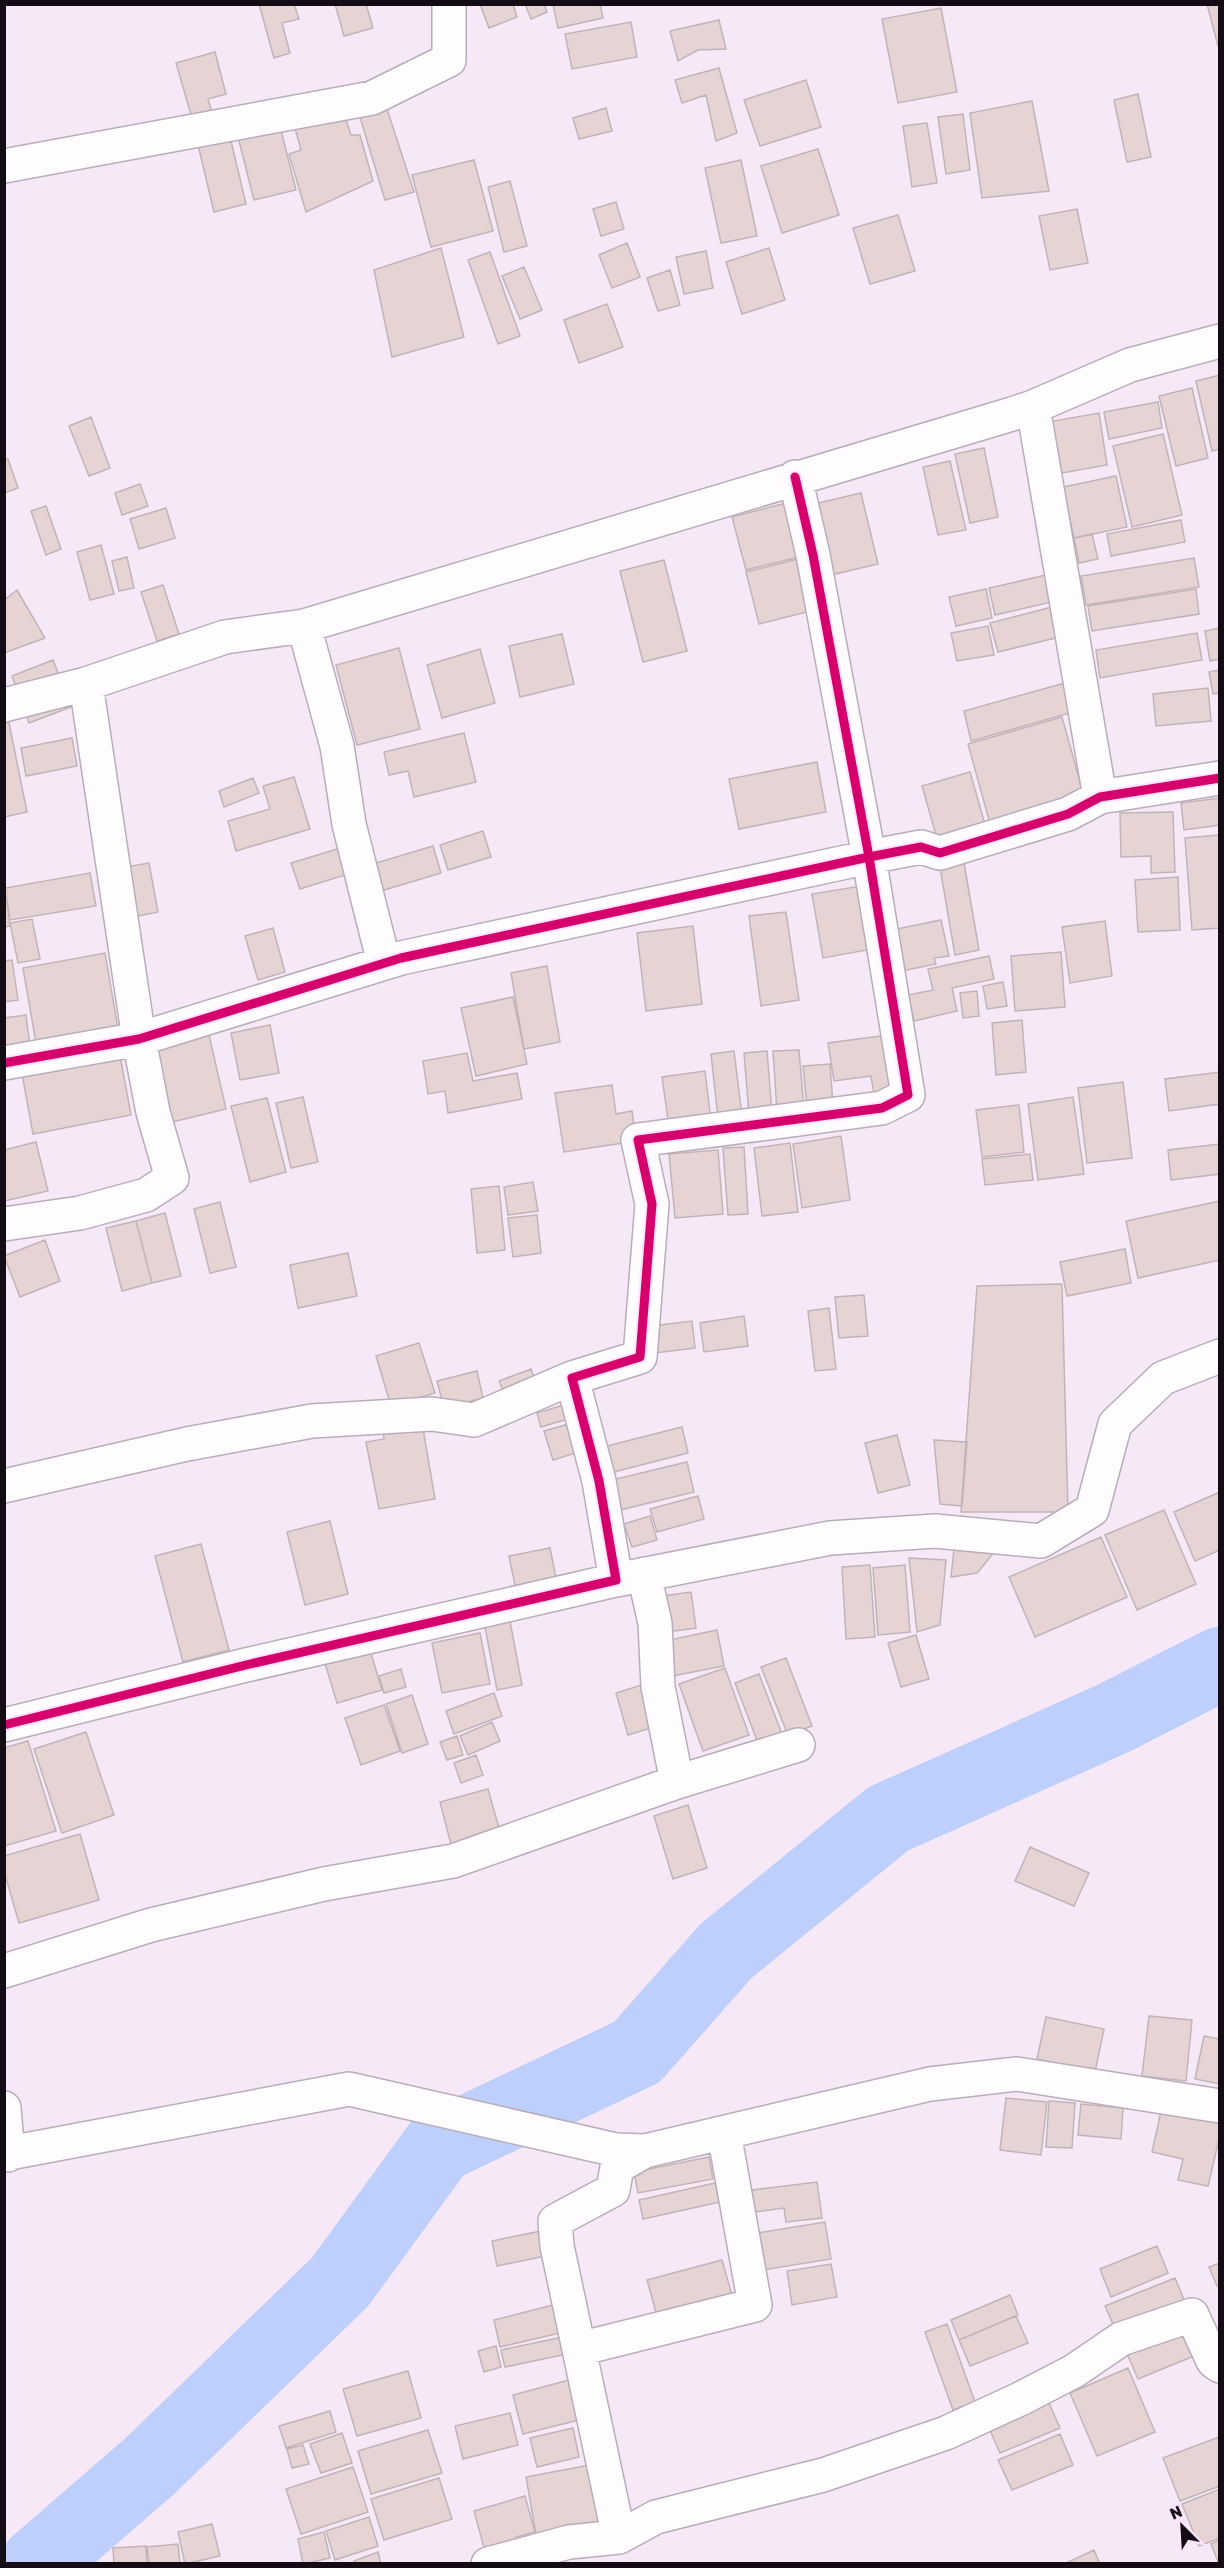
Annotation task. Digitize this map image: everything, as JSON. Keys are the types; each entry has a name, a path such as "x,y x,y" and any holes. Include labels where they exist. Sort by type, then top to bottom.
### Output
{"street":[{"path":"4,166 372,98 449,60 449,4"},
{"path":"4,705 86,684 225,638 304,626 1033,407 1130,365 1220,341"},
{"path":"1033,407 1100,797"},
{"path":"4,1486 187,1444 312,1420 432,1414 474,1420 572,1378 640,1357 652,1204 638,1140 882,1108 908,1095 869,857 813,555 795,477"},
{"path":"304,626 337,746 349,824 384,963"},
{"path":"4,1224 80,1213 146,1195 172,1178 153,1112 139,1039 86,684"},
{"path":"4,1063 139,1039 384,963 869,857 921,847 940,853 1068,814 1100,797 1220,778"},
{"path":"4,1725 246,1665 630,1577 830,1538 935,1531 1041,1541 1092,1510 1115,1424 1163,1378 1220,1356"},
{"path":"572,1378 599,1481 630,1577 655,1623 658,1687 677,1782"},
{"path":"4,1971 151,1925 324,1884 453,1861 677,1782 798,1745"},
{"path":"4,2108 6,2155 349,2089 631,2151 724,2133 930,2084 1017,2074 1220,2106"},
{"path":"579,2349 755,2305 724,2133"},
{"path":"619,2537 557,2246 555,2221 613,2190 617,2167 631,2151"},
{"path":"488,2564 570,2542 619,2537 656,2517 823,2475 946,2433 1074,2371 1121,2339 1192,2315 1213,2361 1220,2367"}],"building":[{"path":"259,4 294,4 299,19 282,23 290,53 274,58"},
{"path":"335,4 366,4 373,28 344,36"},
{"path":"480,4 513,4 517,17 489,28"},
{"path":"525,4 544,4 547,12 531,19"},
{"path":"553,4 600,4 603,18 558,28"},
{"path":"1207,4 1220,4 1220,46 1218,46"},
{"path":"941,8 957,92 898,103 882,19"},
{"path":"719,20 726,49 698,50 678,61 670,31"},
{"path":"631,22 637,57 572,69 565,34"},
{"path":"215,52 226,94 208,99 214,119 194,125 176,63"},
{"path":"719,68 737,133 716,141 706,95 682,103 675,80"},
{"path":"806,80 821,127 760,146 744,100"},
{"path":"1138,94 1151,157 1127,162 1114,100"},
{"path":"1032,101 1049,191 982,198 970,113"},
{"path":"386,106 414,192 385,200 359,114"},
{"path":"606,108 612,131 579,139 573,118"},
{"path":"344,113 351,135 360,135 373,181 306,212 289,154 301,150 295,128"},
{"path":"963,114 970,170 946,174 938,117"},
{"path":"927,123 937,183 912,187 903,126"},
{"path":"280,126 296,190 254,200 238,137"},
{"path":"230,137 246,204 214,212 198,145"},
{"path":"818,149 839,215 782,233 761,166"},
{"path":"474,160 493,231 431,247 412,175"},
{"path":"741,160 757,236 721,243 705,168"},
{"path":"510,181 527,246 504,252 488,187"},
{"path":"616,202 624,229 601,236 593,209"},
{"path":"1077,209 1088,263 1050,270 1039,216"},
{"path":"898,215 915,271 870,284 853,228"},
{"path":"627,243 640,277 612,288 599,255"},
{"path":"441,248 464,337 392,357 374,270"},
{"path":"769,248 785,300 742,314 726,262"},
{"path":"706,251 713,288 684,294 676,257"},
{"path":"490,252 520,336 498,344 468,260"},
{"path":"524,267 542,310 520,319 502,276"},
{"path":"670,270 680,305 658,311 647,278"},
{"path":"607,304 623,347 579,363 564,320"},
{"path":"1220,375 1220,449 1212,451 1196,381"},
{"path":"1192,388 1208,458 1176,466 1159,396"},
{"path":"1158,402 1162,428 1109,439 1104,412"},
{"path":"1099,413 1107,465 1057,474 1048,422"},
{"path":"91,417 110,468 89,476 69,426"},
{"path":"1163,434 1182,515 1132,527 1113,446"},
{"path":"984,448 998,517 970,523 955,454"},
{"path":"8,459 18,488 4,493 4,460"},
{"path":"950,461 966,530 938,535 923,467"},
{"path":"1116,476 1127,527 1074,538 1063,487"},
{"path":"140,484 148,506 122,515 115,493"},
{"path":"861,493 878,564 831,575 814,504"},
{"path":"786,503 799,557 746,570 732,517"},
{"path":"46,506 61,549 46,555 31,511"},
{"path":"166,508 175,538 139,549 130,519"},
{"path":"1181,520 1185,542 1111,556 1107,534"},
{"path":"1092,534 1098,559 1079,563 1074,538"},
{"path":"101,545 114,594 90,600 77,552"},
{"path":"127,557 134,588 119,591 112,561"},
{"path":"1194,558 1199,587 1086,605 1081,576"},
{"path":"798,559 811,611 759,624 746,572"},
{"path":"664,560 687,651 643,662 620,571"},
{"path":"1055,573 1060,600 995,615 989,588"},
{"path":"163,585 179,634 157,641 141,592"},
{"path":"986,589 992,618 956,626 949,597"},
{"path":"1196,589 1199,614 1092,631 1088,606"},
{"path":"17,590 45,638 4,653 4,600"},
{"path":"1060,605 1068,635 998,652 990,623"},
{"path":"988,626 994,655 957,661 951,633"},
{"path":"1220,628 1220,659 1210,661 1205,631"},
{"path":"1197,633 1202,660 1100,678 1096,650"},
{"path":"562,634 574,684 520,697 509,646"},
{"path":"399,648 420,729 357,745 336,665"},
{"path":"480,649 495,703 442,718 427,665"},
{"path":"53,660 71,707 29,723 12,676"},
{"path":"1220,670 1220,693 1213,694 1209,672"},
{"path":"1065,683 1073,712 971,741 964,711"},
{"path":"1208,688 1211,721 1156,726 1153,694"},
{"path":"1062,717 1085,800 991,827 968,744"},
{"path":"8,718 27,812 4,817 4,719"},
{"path":"464,733 476,782 414,797 408,771 389,775 384,752"},
{"path":"72,738 77,766 26,776 21,748"},
{"path":"817,762 826,812 739,829 729,779"},
{"path":"970,772 988,835 940,849 922,786"},
{"path":"294,777 310,829 236,851 228,821 270,809 263,786"},
{"path":"253,778 259,793 224,807 219,791"},
{"path":"1220,798 1220,825 1184,830 1181,803"},
{"path":"1173,812 1175,872 1151,873 1151,856 1121,857 1120,813"},
{"path":"483,831 491,857 448,870 440,845"},
{"path":"1220,835 1220,928 1192,930 1185,838"},
{"path":"433,846 441,873 381,891 373,864"},
{"path":"344,847 351,873 300,889 291,863"},
{"path":"962,851 979,950 955,955 938,856"},
{"path":"149,863 158,912 133,917 125,867"},
{"path":"90,873 96,906 10,920 5,888"},
{"path":"1178,877 1180,930 1138,932 1135,880"},
{"path":"867,885 878,948 823,958 812,894"},
{"path":"4,901 7,901 10,926 4,927"},
{"path":"786,912 799,1000 761,1006 749,916"},
{"path":"32,919 40,959 18,963 10,923"},
{"path":"941,920 949,956 934,958 936,964 901,971 892,930"},
{"path":"1105,921 1112,976 1070,983 1062,927"},
{"path":"693,926 702,1004 646,1011 637,933"},
{"path":"273,928 285,972 258,980 245,936"},
{"path":"1061,952 1065,1007 1015,1011 1011,956"},
{"path":"105,953 118,1029 36,1043 23,968"},
{"path":"989,956 994,979 952,988 957,1011 914,1021 908,995 933,990 928,969"},
{"path":"12,960 18,1000 4,1002 4,961"},
{"path":"547,966 560,1042 524,1049 511,973"},
{"path":"1003,982 1007,1006 987,1009 983,986"},
{"path":"977,991 979,1016 963,1018 960,993"},
{"path":"513,997 527,1064 476,1076 461,1008"},
{"path":"26,1015 31,1054 4,1058 4,1018"},
{"path":"1022,1020 1026,1072 996,1075 992,1023"},
{"path":"270,1025 279,1073 240,1080 231,1033"},
{"path":"209,1035 226,1109 168,1123 150,1049"},
{"path":"888,1035 897,1097 875,1100 871,1076 834,1081 828,1043"},
{"path":"119,1050 131,1115 33,1134 21,1068"},
{"path":"799,1050 804,1110 777,1112 773,1051"},
{"path":"734,1051 742,1116 718,1118 711,1054"},
{"path":"767,1051 772,1112 749,1115 744,1053"},
{"path":"467,1053 473,1081 517,1073 522,1099 448,1113 445,1091 428,1094 423,1061"},
{"path":"830,1064 833,1106 807,1108 803,1066"},
{"path":"705,1071 711,1121 669,1127 662,1077"},
{"path":"1220,1072 1220,1104 1169,1111 1165,1079"},
{"path":"1123,1082 1132,1158 1087,1163 1078,1088"},
{"path":"612,1085 616,1114 632,1111 636,1141 564,1152 555,1093"},
{"path":"303,1097 318,1162 291,1168 276,1103"},
{"path":"1073,1097 1084,1174 1038,1180 1028,1104"},
{"path":"267,1098 286,1172 250,1182 231,1106"},
{"path":"1019,1105 1024,1152 982,1157 976,1110"},
{"path":"841,1136 850,1200 802,1208 793,1144"},
{"path":"36,1142 48,1191 4,1201 4,1150"},
{"path":"790,1143 798,1212 762,1216 754,1148"},
{"path":"1220,1144 1220,1174 1171,1180 1168,1150"},
{"path":"744,1147 748,1214 728,1215 723,1148"},
{"path":"718,1150 723,1214 675,1218 669,1154"},
{"path":"1030,1154 1033,1180 985,1185 982,1159"},
{"path":"533,1182 538,1211 508,1215 504,1187"},
{"path":"499,1186 505,1250 477,1253 471,1189"},
{"path":"1220,1201 1220,1260 1138,1278 1126,1221"},
{"path":"220,1202 236,1267 210,1273 194,1209"},
{"path":"165,1213 181,1276 152,1283 136,1221"},
{"path":"537,1215 541,1253 513,1257 508,1218"},
{"path":"136,1221 152,1283 122,1291 106,1228"},
{"path":"45,1240 60,1281 20,1297 4,1256"},
{"path":"1125,1249 1131,1283 1067,1296 1060,1262"},
{"path":"348,1253 357,1296 298,1308 290,1265"},
{"path":"1062,1284 1068,1512 961,1512 977,1286"},
{"path":"864,1295 868,1336 839,1338 835,1297"},
{"path":"829,1308 836,1369 815,1371 808,1311"},
{"path":"744,1316 748,1346 704,1352 700,1323"},
{"path":"692,1321 695,1348 655,1353 652,1326"},
{"path":"419,1343 435,1393 391,1406 376,1356"},
{"path":"531,1369 536,1384 505,1395 499,1381"},
{"path":"477,1371 483,1398 444,1408 437,1381"},
{"path":"574,1402 578,1416 541,1427 537,1413"},
{"path":"421,1417 435,1499 379,1509 366,1442 384,1439 382,1424"},
{"path":"579,1421 588,1449 553,1460 544,1431"},
{"path":"682,1427 688,1453 610,1473 603,1447"},
{"path":"897,1435 910,1485 878,1493 865,1443"},
{"path":"934,1440 967,1442 962,1506 940,1504"},
{"path":"687,1462 694,1492 620,1510 612,1480"},
{"path":"1220,1492 1220,1550 1195,1561 1174,1512"},
{"path":"698,1496 704,1519 657,1532 650,1509"},
{"path":"1164,1510 1196,1584 1137,1610 1105,1535"},
{"path":"650,1516 657,1540 632,1547 624,1524"},
{"path":"330,1521 348,1594 305,1605 287,1532"},
{"path":"1101,1537 1127,1597 1035,1637 1009,1577"},
{"path":"955,1540 1000,1545 977,1573 951,1577"},
{"path":"201,1544 229,1650 183,1662 155,1556"},
{"path":"550,1548 558,1588 517,1595 509,1556"},
{"path":"909,1558 946,1560 940,1625 917,1632"},
{"path":"870,1565 875,1637 846,1639 842,1567"},
{"path":"905,1565 910,1632 878,1635 873,1568"},
{"path":"691,1592 696,1628 667,1632 663,1596"},
{"path":"510,1621 522,1685 497,1690 485,1627"},
{"path":"717,1630 724,1666 672,1676 665,1641"},
{"path":"480,1633 490,1684 442,1693 432,1643"},
{"path":"916,1635 929,1679 901,1687 888,1643"},
{"path":"370,1650 382,1690 337,1703 325,1663"},
{"path":"786,1658 812,1726 788,1735 761,1667"},
{"path":"725,1668 749,1735 703,1751 679,1684"},
{"path":"401,1669 406,1687 384,1693 379,1676"},
{"path":"759,1674 782,1734 758,1743 735,1683"},
{"path":"645,1684 657,1726 628,1735 616,1693"},
{"path":"494,1693 502,1716 454,1734 446,1711"},
{"path":"412,1695 428,1744 402,1753 386,1704"},
{"path":"384,1705 400,1751 361,1765 345,1718"},
{"path":"492,1722 500,1741 468,1755 460,1736"},
{"path":"86,1732 114,1815 62,1833 34,1749"},
{"path":"457,1736 463,1755 447,1760 440,1742"},
{"path":"28,1741 56,1831 4,1846 4,1748"},
{"path":"476,1755 483,1775 461,1783 454,1763"},
{"path":"488,1789 502,1839 453,1852 440,1802"},
{"path":"688,1805 707,1868 673,1879 654,1816"},
{"path":"80,1834 99,1900 19,1923 4,1871 4,1856"},
{"path":"1030,1847 1089,1873 1074,1906 1015,1881"},
{"path":"1149,2016 1192,2020 1186,2081 1142,2076"},
{"path":"1046,2017 1104,2029 1095,2072 1037,2059"},
{"path":"1204,2036 1220,2039 1220,2084 1195,2079"},
{"path":"1006,2098 1047,2102 1041,2155 1000,2150"},
{"path":"1049,2101 1075,2103 1072,2148 1046,2147"},
{"path":"1081,2104 1123,2108 1121,2139 1078,2135"},
{"path":"1162,2107 1220,2120 1220,2135 1208,2186 1178,2180 1183,2159 1152,2152"},
{"path":"709,2157 713,2179 638,2193 634,2172"},
{"path":"817,2182 822,2218 786,2222 784,2208 755,2212 752,2190"},
{"path":"715,2183 720,2202 643,2219 639,2200"},
{"path":"825,2222 831,2259 763,2270 757,2233"},
{"path":"541,2231 546,2256 497,2266 492,2241"},
{"path":"1157,2246 1168,2273 1111,2297 1100,2269"},
{"path":"722,2260 734,2302 659,2323 647,2280"},
{"path":"1220,2263 1220,2286 1217,2286 1209,2267"},
{"path":"831,2264 837,2297 792,2305 787,2271"},
{"path":"1175,2278 1185,2302 1116,2331 1105,2306"},
{"path":"1010,2295 1018,2315 959,2340 951,2320"},
{"path":"553,2305 560,2333 500,2347 494,2320"},
{"path":"1016,2316 1028,2343 970,2366 959,2340"},
{"path":"1186,2323 1199,2354 1138,2379 1125,2349"},
{"path":"947,2324 975,2402 953,2410 925,2332"},
{"path":"563,2337 567,2354 505,2367 501,2350"},
{"path":"496,2346 501,2367 484,2372 478,2351"},
{"path":"1128,2368 1155,2432 1097,2456 1070,2393"},
{"path":"408,2371 421,2418 357,2436 343,2389"},
{"path":"569,2380 579,2420 523,2434 513,2395"},
{"path":"1045,2394 1060,2428 1000,2453 985,2419"},
{"path":"330,2411 336,2432 286,2448 279,2426"},
{"path":"510,2413 518,2445 463,2459 455,2426"},
{"path":"573,2428 579,2457 537,2467 530,2438"},
{"path":"428,2430 442,2473 371,2494 358,2451"},
{"path":"342,2433 352,2463 321,2473 310,2444"},
{"path":"1060,2434 1073,2465 1012,2490 998,2460"},
{"path":"1219,2437 1220,2486 1180,2501 1163,2458"},
{"path":"303,2445 309,2464 292,2468 287,2449"},
{"path":"590,2465 599,2522 536,2534 526,2477"},
{"path":"353,2467 368,2512 301,2534 286,2489"},
{"path":"439,2478 452,2519 384,2540 371,2499"},
{"path":"1220,2489 1220,2538 1199,2546 1182,2504"},
{"path":"525,2496 535,2532 516,2537 520,2554 488,2562 474,2511"},
{"path":"369,2517 378,2546 335,2560 326,2531"},
{"path":"212,2524 220,2556 185,2564 178,2532"},
{"path":"324,2532 330,2558 303,2564 298,2539"},
{"path":"1220,2540 1220,2564 1219,2564 1211,2544"},
{"path":"178,2544 180,2564 149,2564 147,2547"},
{"path":"146,2546 147,2564 114,2564 113,2548"},
{"path":"1094,2550 1100,2564 1064,2564"},
{"path":"378,2552 381,2564 355,2564 354,2561"}],"waterway":[{"path":"37,2564 151,2465 340,2282 439,2146 637,2052 726,1951 888,1819 1114,1718 1220,1664"}],"cycle path":[{"path":"4,1063 139,1039 401,958 869,857 813,555 795,477"},
{"path":"4,1725 246,1665 616,1580 599,1481 572,1378 640,1357 652,1204 638,1140 882,1108 908,1095 869,857 921,847 940,853 1068,814 1100,797 1220,778"}]}
